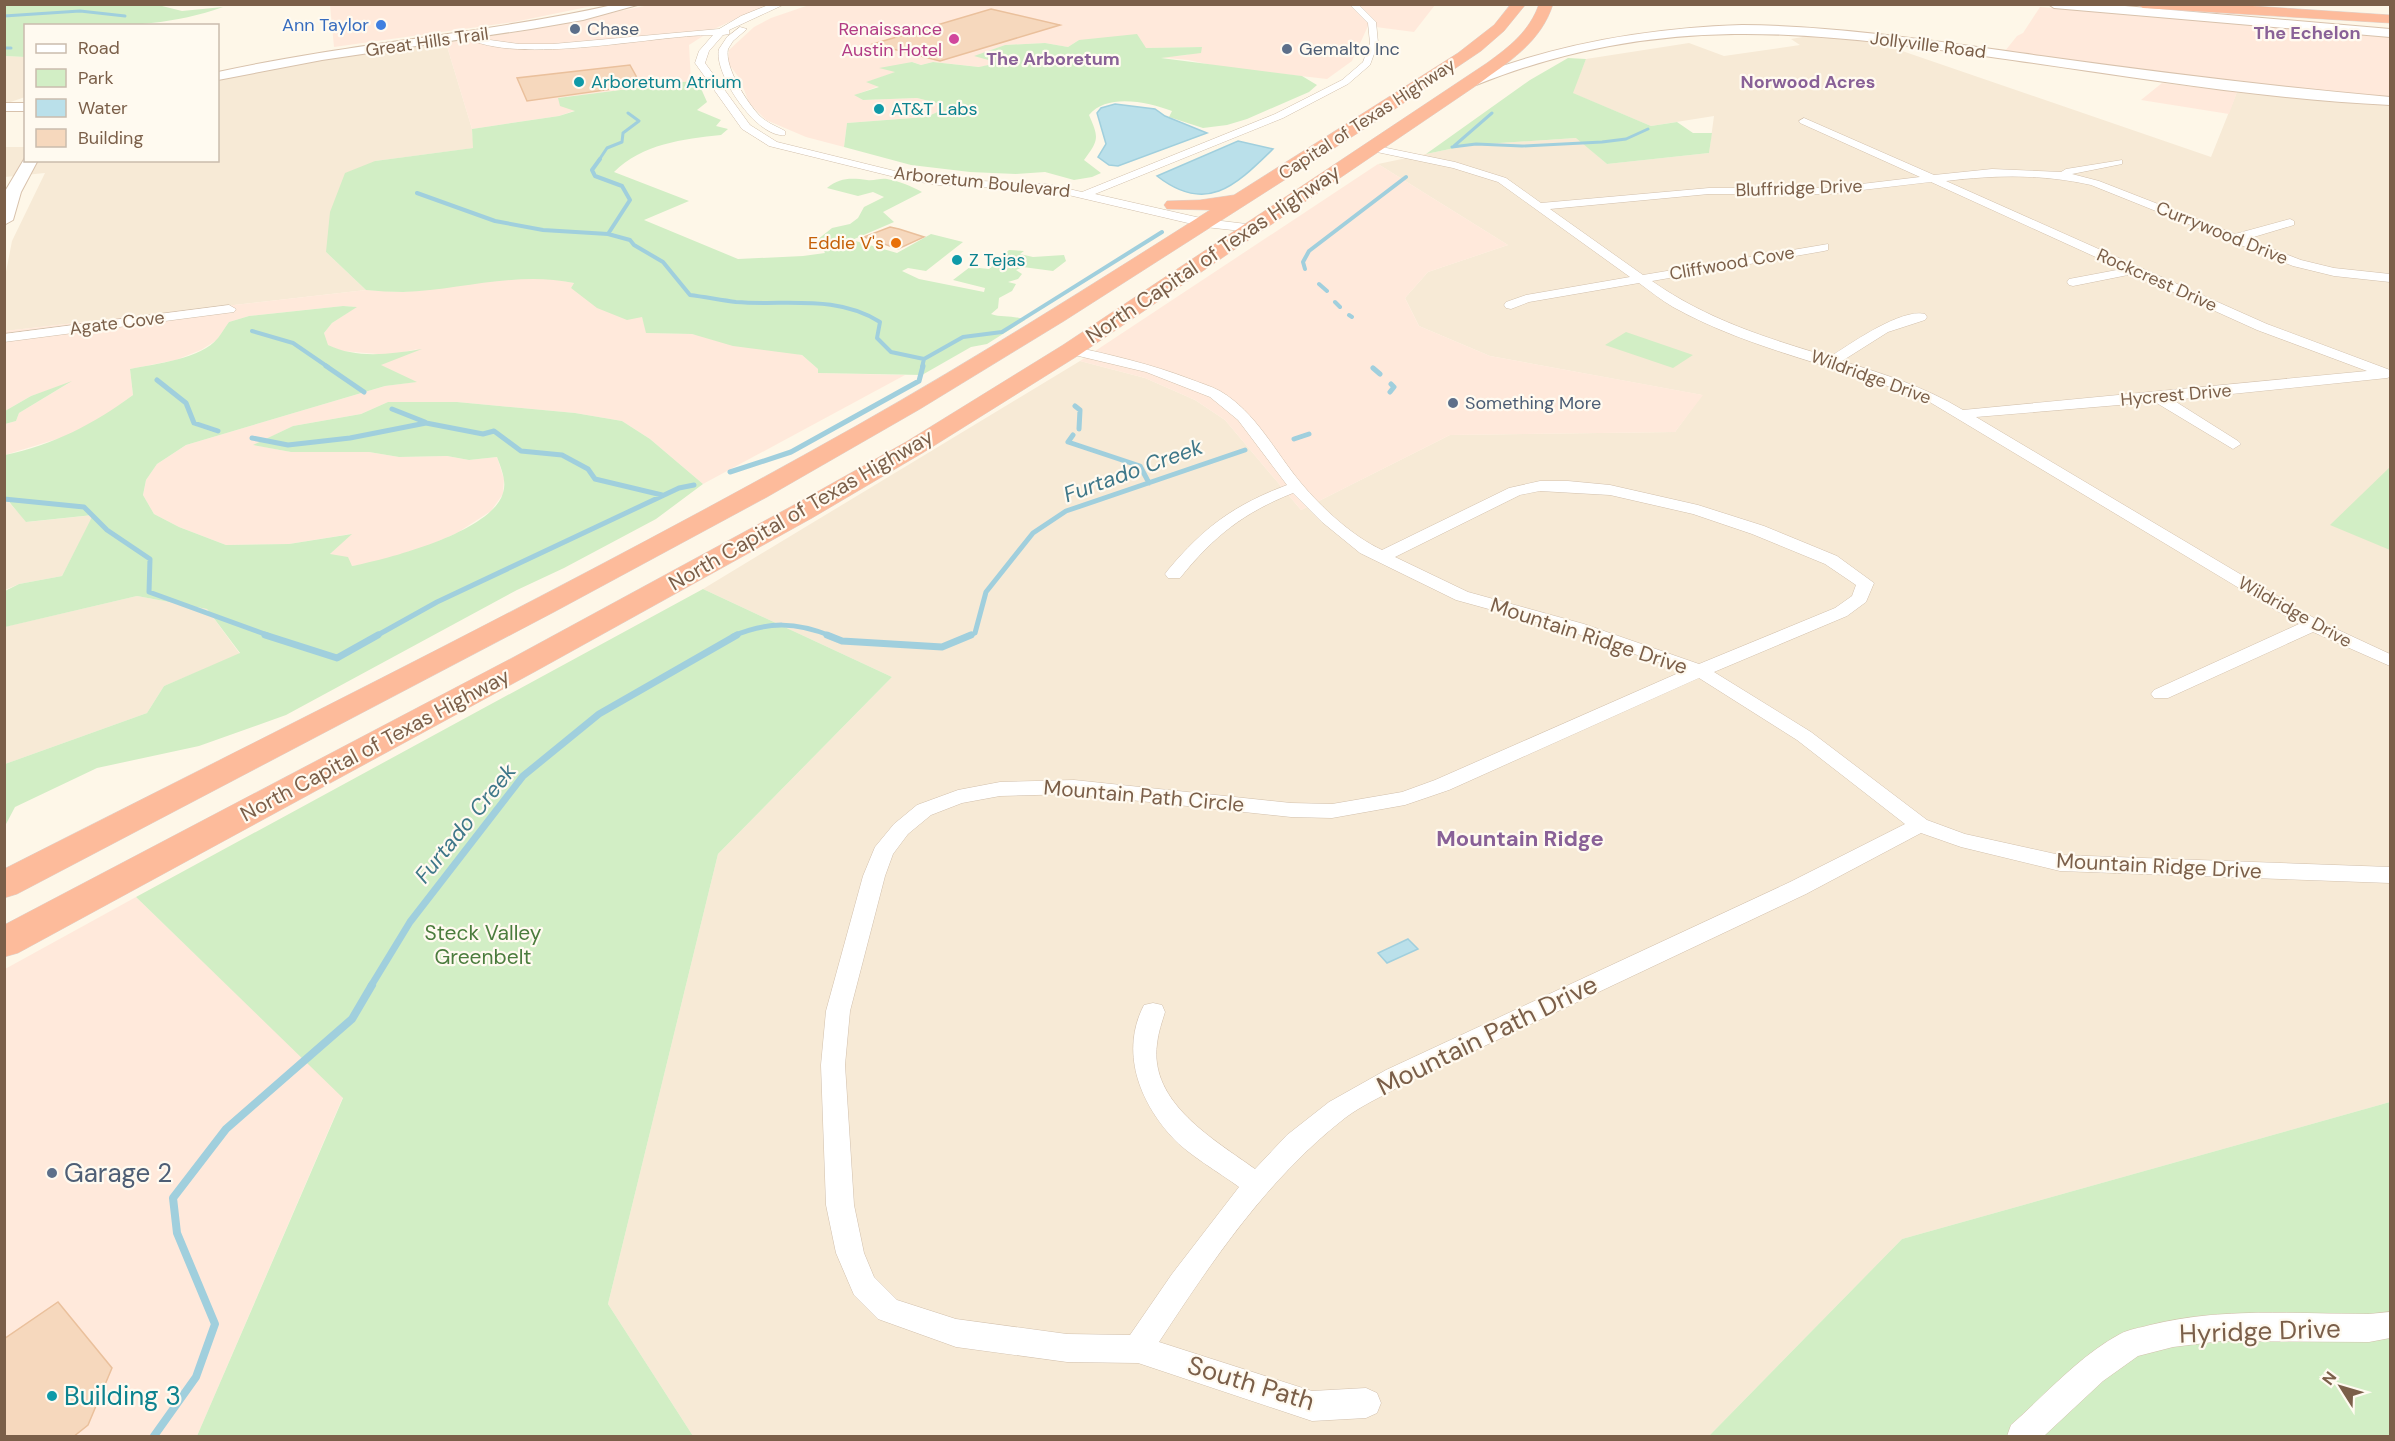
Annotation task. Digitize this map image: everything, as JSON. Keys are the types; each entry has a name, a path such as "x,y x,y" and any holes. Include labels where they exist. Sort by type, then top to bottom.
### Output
{"highway":[{"path":"2143,4 2391,14"},
{"path":"2206,4 2391,14"},
{"path":"2258,4 2391,14"},
{"path":"2308,4 2391,14"},
{"name":"Capital of Texas Highway","path":"1210,219 1468,54 1507,22 1518,5"},
{"name":"North Capital of Texas Highway","path":"4,942 507,674 802,512 915,447 1071,350 1471,82 1526,38 1547,6"},
{"path":"2170,6 2240,14 2391,25"},
{"path":"1342,136 1354,144 1372,148"},
{"path":"1174,205 1212,205 1244,198"},
{"path":"1153,210 1178,225 1180,229 1173,243"},
{"name":"North Capital of Texas Highway","path":"4,885 750,495 952,380 1210,219"}],"street":[{"name":"Great Hills Trail","path":"221,73 465,34 615,4"},
{"name":"Great Hills Trail","path":"465,34 561,22 635,4"},
{"name":"Arboretum Boulevard","path":"1086,194 1100,186 1279,116 1345,82 1367,63 1374,43 1372,22 1353,4"},
{"path":"2054,4 2391,33"},
{"name":"Arboretum Boulevard","path":"786,5 744,19 722,32 702,52 700,63 746,127 773,144 907,177 939,182 1047,187 1251,228"},
{"name":"Arboretum Boulevard","path":"786,5 737,33 727,42 722,61 748,108 760,121 779,132 840,153 912,171 941,176 1051,179 1100,186 1174,205 1210,219"},
{"path":"1764,28 1751,17 1771,24 1817,31"},
{"name":"Jollyville Road","path":"1471,82 1519,62 1578,46 1691,30 1764,28 1817,31 2220,85 2391,101"},
{"path":"465,34 497,45 536,47 676,32 737,33"},
{"path":"4,107 24,106"},
{"name":"Rockcrest Drive","path":"1804,121 2262,327 2389,374"},
{"path":"13,156 24,147"},
{"name":"Wildridge Drive","path":"1372,148 1482,172 1502,180 1702,319 1756,339 1833,361 1908,387 1962,414 2313,625 2391,661"},
{"path":"4,219 13,192 29,162"},
{"path":"2057,174 2118,162"},
{"name":"Bluffridge Drive","path":"1541,206 1709,191 1828,191 1992,172 2057,174"},
{"name":"Currywood Drive","path":"2057,174 2095,183 2314,268 2391,278"},
{"path":"2235,238 2290,223"},
{"name":"Cliffwood Cove","path":"1511,305 1526,299 1824,247"},
{"path":"2073,282 2133,270"},
{"name":"Agate Cove","path":"4,338 229,309"},
{"path":"1833,361 1883,329 1920,317"},
{"name":"Mountain Ridge Drive","path":"1071,350 1151,369 1215,394 1236,410 1265,444 1296,487 1349,537 1381,557 1462,596 1578,628 1700,671 1804,736 1920,825 1961,840 2060,863 2391,875"},
{"name":"Hycrest Drive","path":"1962,414 2389,374"},
{"path":"2158,397 2233,444"},
{"name":"Mountain Path Circle","path":"1138,1349 1067,1348 956,1333 888,1310 864,1286 850,1253 840,1205 833,1065 838,1011 874,876 883,852 901,829 924,810 958,796 1000,789 1040,786 1085,788 1292,810 1332,811 1406,798 1442,785 1700,671 1841,612 1860,598 1865,583 1831,560 1758,530 1698,510 1610,490 1568,486 1540,486 1515,491 1381,557"},
{"path":"1174,574 1199,543 1227,519 1260,500 1296,487"},
{"path":"2161,694 2313,625"},
{"name":"Mountain Path Drive","path":"1138,1349 1182,1283 1257,1185 1296,1143 1338,1109 1395,1077 1798,888 1920,825"},
{"path":"1153,1012 1144,1045 1147,1072 1159,1101 1182,1131 1257,1185"},
{"name":"Hyridge Drive","path":"2022,1437 2093,1371 2130,1344 2173,1332 2221,1328 2369,1328 2391,1324"},
{"name":"South Path","path":"1138,1349 1312,1406 1366,1403"}],"shaded area":[{"path":"330,4 597,5 514,22 334,47"},
{"path":"649,5 766,5 714,29 689,45 691,81 558,98 576,110 559,116 472,129 446,43 524,31"},
{"path":"809,5 1435,5 1414,32 1368,26 1352,61 1327,79 1157,57 1187,55 1202,47 1145,48 1079,40 1068,47 1045,43 1005,45 976,56 992,60 988,65 980,67 933,62 921,65 912,62 900,66 896,72 867,82 879,86 855,95 863,100 917,98 942,104 942,110 926,117 847,123 844,147 806,137 766,120 749,103 740,79 728,63 729,50 754,27 771,18"},
{"path":"2040,7 2390,36 2390,97 2237,83 2005,51 2017,36 2023,33"},
{"path":"1808,36 1876,42 2211,157 2237,92 2390,106 2390,1102 1902,1239 1709,1436 693,1436 608,1304 718,854 892,677 703,589 1080,361 1145,378 1195,400 1225,420 1301,510 1450,435 1675,432 1702,395 1490,356 1419,326 1405,298 1428,272 1508,245 1378,164 1469,145 1577,138 1607,164 1709,153 1714,116 1651,126 1572,93 1586,59 1689,43 1724,56 1800,45 1791,39"},
{"path":"446,43 472,129 474,148 375,161 326,252 366,290 5,331 5,277 12,241 45,173 5,177 5,147 24,147 24,162 219,162 219,79 286,65"},
{"path":"5,56 24,57 24,97 5,104"},
{"path":"2162,83 2237,92 2229,114 2141,100"},
{"path":"1378,164 1508,245 1428,272 1405,298 1419,326 1490,356 1703,395 1675,432 1450,435 1301,510 1225,420 1195,400 1145,378 1080,361"},
{"path":"516,278 553,279 574,283 571,288 642,317 647,333 692,334 802,355 818,369 818,373 905,375 703,484 650,439 622,421 575,413 457,402 388,402 361,414 293,426 254,445 291,452 369,452 399,457 447,456 469,460 497,457 504,479 503,494 491,511 457,533 427,546 376,562 352,566 330,554 351,534 289,544 226,545 179,527 154,514 143,495 146,480 157,464 186,445 385,386 415,382 380,365 418,349 389,355 342,351 327,345 324,333 332,323 356,307 343,306 249,316 229,322 217,340 201,350 176,360 130,369 133,395 106,415 67,436 5,455 5,424 16,421 19,413 69,383 31,396 5,411 4,331 366,290 403,292"},
{"path":"4,497 27,522 94,515 62,576 19,584 5,590"},
{"path":"137,596 207,609 240,654 164,686 147,713 5,764 4,627"},
{"path":"136,897 343,1097 197,1436 5,1436 5,969"}],"green space":[{"path":"5,5 158,5 182,11 223,7 175,20 151,23 24,24 24,57 5,56"},
{"path":"1137,34 1146,48 1202,47 1201,53 1161,58 1302,76 1317,85 1309,92 1247,119 1227,125 1203,128 1169,117 1172,111 1151,105 1128,101 1106,104 1089,115 1095,129 1096,139 1093,148 1084,160 1101,173 1074,180 1045,172 1016,174 970,172 911,165 844,147 847,123 926,117 942,110 941,104 917,98 863,100 854,95 879,87 866,82 895,72 879,68 912,62 921,65 933,62 979,67 988,65 992,61 974,56 1005,45 1045,43 1068,47 1079,40"},
{"path":"1568,58 1586,59 1573,93 1651,126 1677,122 1693,133 1712,133 1709,153 1607,164 1576,138 1469,145 1426,154 1530,80"},
{"path":"691,81 699,84 707,102 697,110 721,120 716,126 728,129 721,135 678,141 650,149 637,155 614,172 689,201 644,220 738,259 825,253 817,240 832,228 850,224 858,218 864,207 884,197 873,192 858,196 827,188 846,179 887,179 922,192 883,212 894,222 852,240 897,253 931,234 963,242 926,271 908,268 902,271 919,279 984,292 985,288 953,280 970,267 989,269 1009,250 1024,251 1020,254 1033,257 1064,255 1066,261 1053,271 1023,267 1016,270 1022,274 1018,279 1008,282 1016,284 1012,291 999,298 998,308 991,314 1025,320 987,344 971,347 922,375 818,373 818,369 802,355 733,346 692,334 646,333 642,317 627,320 597,308 571,288 574,283 531,279 425,291 366,290 326,252 330,212 345,173 375,161 473,148 472,129 559,116 575,111 560,106 558,98"},
{"path":"343,306 357,307 332,323 324,333 328,345 362,354 386,354 422,349 381,365 417,382 385,386 186,445 157,464 146,480 143,495 154,514 179,527 226,545 289,544 352,534 330,554 348,557 352,566 413,550 437,541 480,520 495,507 503,493 504,484 497,457 469,460 447,456 399,457 369,452 291,452 253,445 293,426 361,414 388,402 457,402 575,413 622,421 650,439 703,484 656,519 517,590 286,715 199,746 97,768 15,807 5,826 5,764 147,713 164,686 240,653 207,609 137,596 5,627 5,591 19,584 62,576 93,515 26,522 5,497 5,455 40,445 88,424 133,395 130,369 177,360 201,351 218,338 229,322 249,316"},
{"path":"1626,332 1693,355 1673,368 1605,345"},
{"path":"72,381 19,413 16,421 5,424 5,411 31,396"},
{"path":"2390,467 2390,550 2330,525"},
{"name":"Steck Valley Greenbelt","path":"703,589 892,677 718,854 608,1304 693,1436 197,1436 343,1098 136,897"},
{"path":"2390,1102 2390,1436 1709,1436 1902,1239"}],"water":[{"path":"1115,104 1155,109 1165,116 1207,133 1118,166 1109,165 1098,157 1106,144 1097,113 1101,108"},
{"path":"1238,141 1273,149 1246,174 1220,191 1206,194 1191,193 1175,188 1157,176"},
{"path":"1408,939 1418,949 1387,963 1378,953"}],"building":[{"name":"Renaissance Austin Hotel","path":"991,9 1060,25 940,61 873,44"},
{"name":"Arboretum Atrium","path":"630,65 641,85 527,101 517,78"},
{"name":"Eddie V's","path":"890,227 924,237 898,249 864,237"},
{"name":"Building 3","path":"58,1302 112,1368 88,1425 73,1437 4,1437 4,1339"}],"waterway":[{"path":"4,16 80,11 125,16"},
{"path":"4,48 11,48"},
{"path":"599,160 607,148 622,142 623,133 639,121 628,113"},
{"name":"Furtado Creek","path":"1454,146 1492,113"},
{"path":"1452,147 1476,144 1522,146 1602,142 1626,139 1648,129"},
{"path":"600,159 592,170 595,176 622,186 630,200 608,234"},
{"name":"Furtado Creek","path":"1305,269 1303,262 1309,251 1406,177"},
{"path":"417,193 495,221 543,230 608,234"},
{"path":"924,359 963,337 1002,332 1162,232"},
{"path":"608,234 630,240 634,245 663,262 690,295 736,302 810,303 846,308 863,313 880,322 877,338 891,352 924,359"},
{"name":"Furtado Creek","path":"1319,284 1327,291"},
{"name":"Furtado Creek","path":"1335,302 1340,307"},
{"path":"252,331 293,343 328,367"},
{"path":"922,367 924,359"},
{"path":"326,366 364,392"},
{"path":"730,472 791,452 919,381 923,366"},
{"name":"Furtado Creek","path":"1373,368 1380,374"},
{"path":"157,380 186,403 194,423 218,431"},
{"name":"Furtado Creek","path":"1390,392 1394,387 1391,384"},
{"path":"1075,406 1080,410 1079,429"},
{"path":"392,409 425,422"},
{"path":"252,438 288,445 350,438 426,423 483,434 494,431 521,451 562,455 588,469 595,479 662,495"},
{"name":"Furtado Creek","path":"1294,439 1309,434"},
{"path":"1073,435 1068,442 1140,466 1149,483"},
{"name":"Furtado Creek","path":"1149,483 1245,450"},
{"name":"Furtado Creek","path":"967,636 975,633 986,592 1033,533 1066,511 1149,483"},
{"path":"376,636 437,602 679,488 694,485"},
{"path":"4,499 84,507 107,530 150,559 149,592 270,636"},
{"name":"Furtado Creek","path":"733,636 759,628 782,625 806,628 831,636"},
{"path":"265,635 337,658 378,635"},
{"name":"Furtado Creek","path":"371,986 410,922 523,776 599,714 737,635"},
{"name":"Furtado Creek","path":"827,635 842,641 942,647 971,635"},
{"name":"Furtado Creek","path":"154,1436 196,1377 215,1324 177,1233 173,1198 226,1129 352,1019 372,985"}],"place":[{"name":"Ann Taylor","path":"381,25"},
{"name":"Chase","path":"575,29"},
{"name":"Renaissance Austin Hotel","path":"954,39"},
{"name":"Gemalto Inc","path":"1287,49"},
{"name":"Arboretum Atrium","path":"579,82"},
{"name":"AT&T Labs","path":"879,109"},
{"name":"Eddie V's","path":"896,243"},
{"name":"Z Tejas","path":"957,260"},
{"name":"Something More","path":"1453,403"},
{"name":"Garage 2","path":"52,1173"},
{"name":"Building 3","path":"52,1396"}],"district":[{"name":"The Echelon","path":"2307,33"},
{"name":"The Arboretum","path":"1053,59"},
{"name":"Norwood Acres","path":"1808,82"},
{"name":"Mountain Ridge","path":"1520,838"}]}
